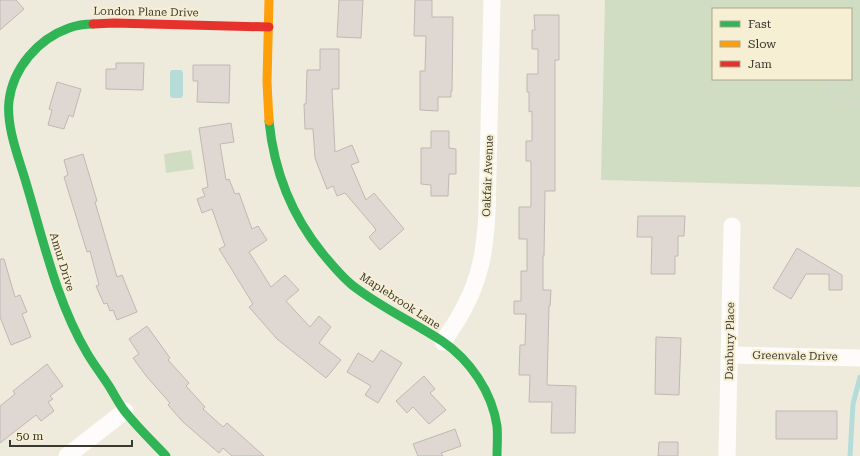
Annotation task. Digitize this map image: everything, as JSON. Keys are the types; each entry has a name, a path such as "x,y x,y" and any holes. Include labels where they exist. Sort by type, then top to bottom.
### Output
{"street":[{"name":"Maplebrook Lane","path":"270,0 267,95 269,132 280,177 296,215 323,254 350,284 373,300 443,342 458,354 466,363 482,383 488,394 497,426 497,456"},
{"name":"Oakfair Avenue","path":"443,342 471,294 480,270 484,246 487,213 492,0"},
{"name":"London Plane Drive","path":"31,52 51,36 68,28 89,24 114,23 269,27"},
{"name":"Amur Drive","path":"31,52 14,82 10,100 9,116 14,142 51,271 66,312 87,353 125,410 166,456"},
{"name":"Danbury Place","path":"727,456 732,226"},
{"name":"Greenvale Drive","path":"730,355 860,358"},
{"path":"67,456 125,410"}],"path":[{"path":"828,80 831,92 838,100 849,104 860,103"}],"green space":[{"path":"605,0 860,0 860,187 601,180"},
{"path":"191,150 194,169 166,173 164,154"}],"water":[{"path":"171,70 181,70 183,72 183,96 181,98 172,98 170,96"}],"building":[{"path":"0,0 16,0 24,9 0,30"},
{"path":"339,0 363,0 361,38 337,37"},
{"path":"415,0 432,0 432,17 453,17 452,91 451,97 438,97 438,111 420,110 420,71 425,71 426,36 414,36"},
{"path":"534,15 559,15 559,60 555,60 555,191 545,191 543,290 551,290 549,306 547,385 576,386 575,433 551,433 552,402 529,402 530,375 519,375 520,345 525,345 526,314 514,314 514,301 521,301 521,271 527,271 527,239 519,239 519,207 531,207 531,161 526,161 526,141 532,141 532,111 529,112 527,74 538,74 538,49 532,49 532,30 535,30"},
{"path":"320,49 339,49 339,89 332,89 335,152 352,145 359,162 351,165 366,200 374,193 404,229 380,250 369,237 376,230 345,193 337,196 333,186 327,189 315,158 313,129 305,129 304,104 306,104 307,70 320,70"},
{"path":"116,63 144,63 143,90 106,89 106,69 116,69"},
{"path":"193,65 230,65 229,103 197,102 198,81 193,81"},
{"path":"57,82 81,89 73,117 69,115 64,129 48,125 52,110 49,109"},
{"path":"231,123 234,142 220,144 226,180 229,179 235,194 239,193 252,229 258,226 267,240 249,252 271,287 285,275 299,290 286,301 310,327 319,316 331,327 319,343 341,360 326,378 277,339 249,307 253,304 219,249 225,246 212,209 202,213 197,199 205,196 202,189 208,187 199,128"},
{"path":"431,131 449,131 449,148 456,149 456,174 449,174 448,196 431,196 431,185 421,184 421,148 431,148"},
{"path":"83,154 97,201 95,202 117,277 122,275 137,312 117,320 113,310 110,311 107,303 104,304 96,286 99,285 90,251 87,252 64,177 68,175 64,160"},
{"path":"638,216 685,216 684,236 678,236 678,256 675,256 675,274 651,274 652,237 637,237"},
{"path":"797,248 842,275 842,290 829,290 829,274 806,274 791,299 773,288"},
{"path":"0,259 4,259 15,297 20,295 27,312 22,314 31,337 11,345 0,317"},
{"path":"147,326 170,358 168,360 189,383 186,386 205,407 203,409 223,427 227,423 264,456 232,456 223,448 219,453 183,422 168,405 170,403 147,377 133,358 139,354 129,339"},
{"path":"656,337 681,338 679,395 655,394"},
{"path":"381,350 402,363 378,403 365,395 371,386 347,372 358,353 373,362"},
{"path":"47,364 63,386 50,396 53,399 48,402 54,411 41,421 36,415 0,443 0,406 15,394 13,391"},
{"path":"424,376 435,389 430,393 446,410 429,424 413,407 407,413 396,401"},
{"path":"776,411 837,411 837,439 776,439"},
{"path":"455,429 461,446 441,453 443,456 418,456 413,444"},
{"path":"659,442 678,442 678,456 658,456"}],"waterway":[{"path":"850,456 853,404 860,377"}],"traffic: fast":[{"path":"93,24 75,26 58,33 47,39 29,56 22,66 11,89 9,101 10,122 14,144 52,272 67,313 90,357 123,409 166,456"},
{"path":"269,121 275,157 286,192 293,208 312,239 333,266 352,285 442,341 470,367 485,389 494,413 497,426 497,456"}],"traffic: slow":[{"path":"269,0 267,82 269,121"}],"traffic: jam":[{"path":"93,24 114,23 269,27"}]}
